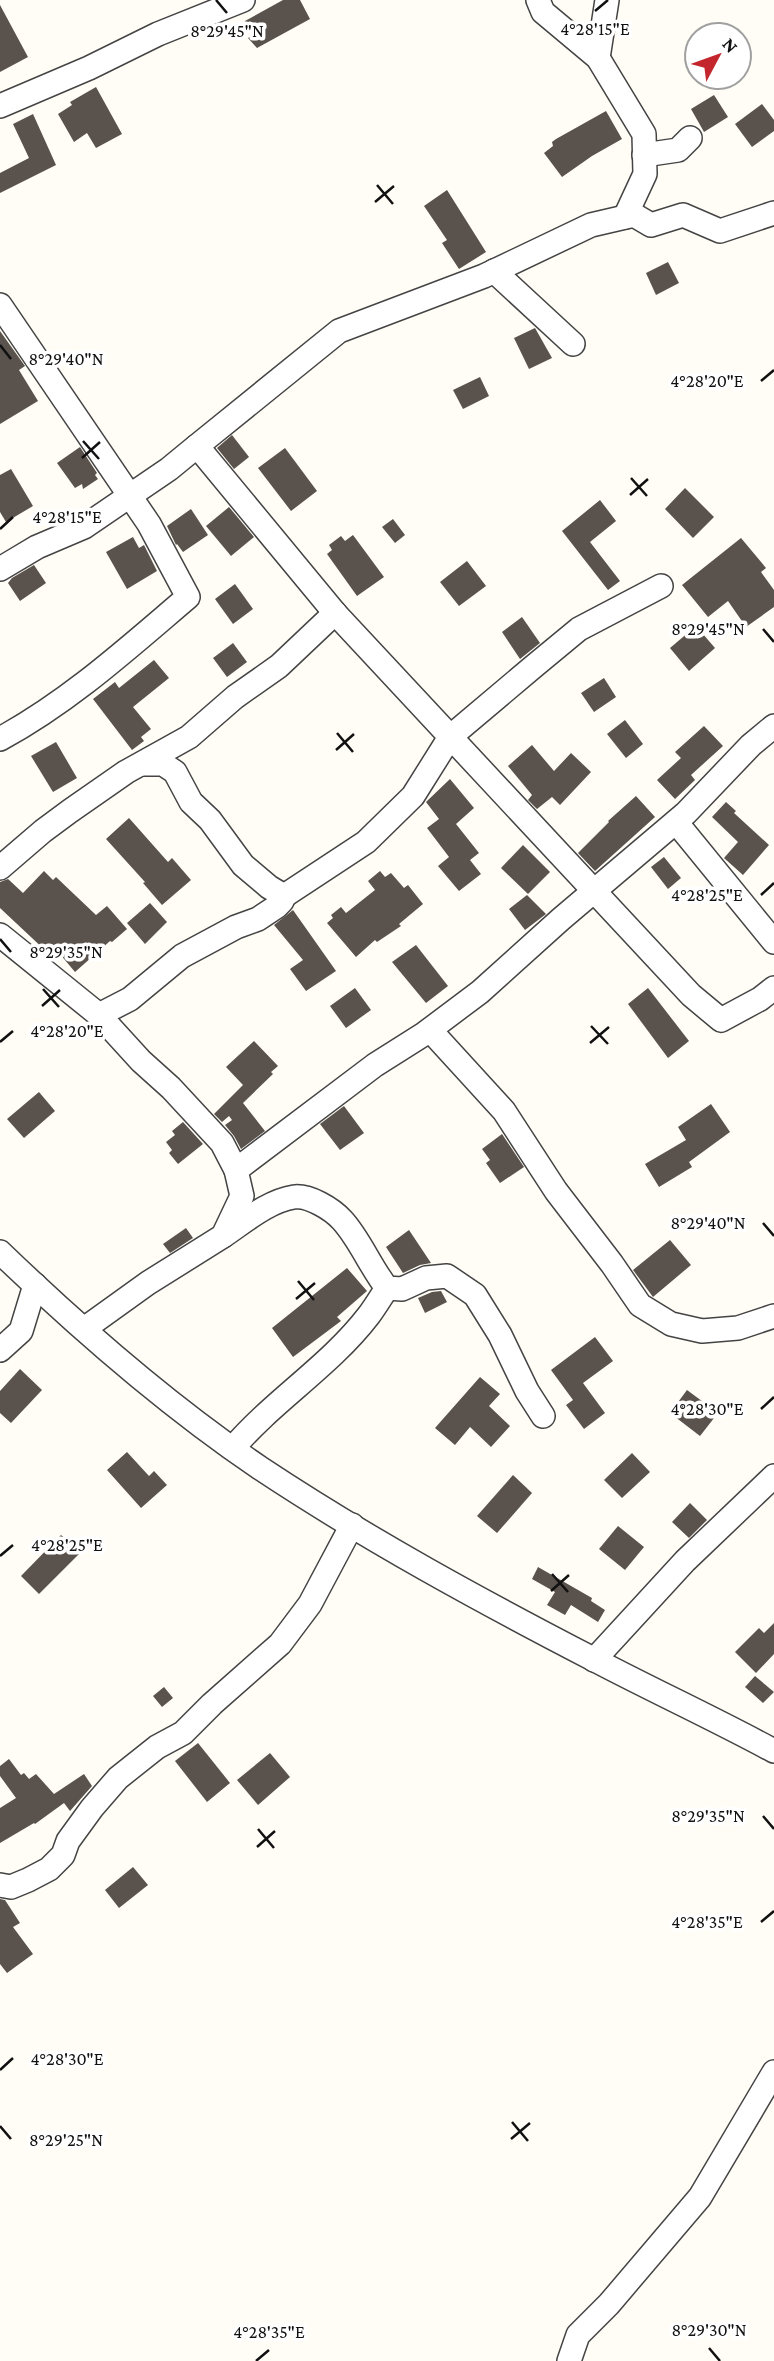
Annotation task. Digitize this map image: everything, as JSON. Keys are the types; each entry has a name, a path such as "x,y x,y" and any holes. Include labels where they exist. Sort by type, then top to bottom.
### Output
{"street":[{"path":"0,106 89,68 158,34 243,0"},
{"path":"538,0 542,12 598,58 644,134 645,174 625,217"},
{"path":"598,58 607,0"},
{"path":"644,155 678,150 690,138"},
{"path":"0,569 37,547 84,527 169,469 339,331 494,271 591,225 634,215 651,225 683,215 720,231 774,213"},
{"path":"494,271 573,344"},
{"path":"0,305 149,524 188,597 102,671 49,710 0,739"},
{"path":"197,446 335,613 691,995 721,1020 760,999 774,988"},
{"path":"99,1015 130,999 182,957 236,927 258,919 276,907 284,896 366,842 413,796 450,737 579,629 661,586"},
{"path":"0,868 57,820 142,764 189,737 235,697 279,666 335,613"},
{"path":"236,1170 375,1065 430,1030 480,992 676,822 751,745 774,726"},
{"path":"142,764 163,764 174,772 191,802 210,820 243,865 284,896"},
{"path":"676,822 774,942"},
{"path":"0,935 99,1015 222,1143 236,1170 242,1196 223,1236"},
{"path":"430,1030 504,1111 556,1191 640,1305 671,1324 702,1331 738,1328 774,1316"},
{"path":"84,1329 148,1283 270,1205 296,1197 315,1201 342,1220 387,1288 402,1289 426,1278 447,1276 475,1295 500,1335 527,1391 543,1416"},
{"path":"0,1252 84,1329 196,1422 352,1525 463,1590 774,1751"},
{"path":"0,1350 21,1331 34,1285"},
{"path":"233,1448 253,1425 330,1357 368,1317 387,1288"},
{"path":"594,1660 685,1562 774,1476"},
{"path":"0,1885 11,1887 49,1868 63,1855 68,1841 118,1778 157,1747 183,1733 280,1644 310,1604 352,1525"},
{"path":"569,2361 578,2335 609,2304 700,2197 774,2071"}],"building":[{"path":"283,0 300,0 310,19 257,48 248,38 253,35 245,21"},
{"path":"0,5 28,57 0,72"},
{"path":"96,87 122,134 96,148 87,133 74,142 58,114 72,105 70,102"},
{"path":"714,95 728,117 704,132 691,109"},
{"path":"762,104 774,120 774,131 752,147 735,124"},
{"path":"606,111 622,139 562,177 544,153 553,146 552,142 556,139"},
{"path":"33,114 56,165 0,193 0,173 29,158 13,124"},
{"path":"447,190 486,252 459,269 442,243 447,240 424,206"},
{"path":"668,262 679,283 656,295 646,273"},
{"path":"535,328 552,358 529,369 514,338"},
{"path":"0,331 25,366 19,370 38,401 0,424"},
{"path":"480,377 489,396 463,409 453,390"},
{"path":"232,435 249,457 234,469 217,448"},
{"path":"80,447 98,479 83,489 82,484 75,488 57,463"},
{"path":"285,448 317,491 291,511 258,468"},
{"path":"11,469 33,506 6,522 0,512 0,475"},
{"path":"685,488 714,517 693,538 665,509"},
{"path":"600,500 616,521 590,542 620,581 608,590 562,531"},
{"path":"229,507 254,537 231,556 206,526"},
{"path":"191,509 208,535 183,552 176,545 167,526"},
{"path":"393,519 405,535 395,543 382,527"},
{"path":"353,535 384,577 357,596 327,554 332,550 329,545 341,536 345,541"},
{"path":"133,537 139,548 144,545 157,571 127,589 106,552"},
{"path":"741,538 766,568 761,572 774,590 774,607 746,627 728,601 708,617 682,585"},
{"path":"467,561 486,586 459,606 440,582"},
{"path":"34,565 46,583 20,601 8,583"},
{"path":"235,584 253,609 233,624 215,599"},
{"path":"522,617 540,643 520,659 502,632"},
{"path":"696,626 715,648 689,671 670,648"},
{"path":"233,643 247,662 227,677 213,658"},
{"path":"154,660 169,678 133,707 151,729 141,737 144,741 132,750 93,699 115,682 119,688"},
{"path":"604,678 616,697 594,712 581,693"},
{"path":"625,720 643,744 626,758 607,734"},
{"path":"704,726 723,746 691,775 695,780 675,799 657,780 681,758 675,752"},
{"path":"56,742 77,778 53,792 31,756"},
{"path":"532,745 554,771 571,753 591,772 560,805 552,797 537,809 528,800 532,795 508,766"},
{"path":"450,779 474,808 456,824 479,853 470,860 481,874 459,891 438,866 449,857 427,828 439,819 426,802"},
{"path":"636,796 655,817 595,871 578,853"},
{"path":"726,802 736,811 734,813 769,845 743,875 724,858 738,842 712,817"},
{"path":"129,818 168,862 172,858 191,880 162,905 106,839"},
{"path":"523,845 550,872 528,894 501,868"},
{"path":"664,857 681,878 668,889 651,867"},
{"path":"44,871 53,880 56,877 96,915 107,906 127,929 75,972 54,947 48,953 0,908 0,882 8,879 23,893"},
{"path":"380,871 385,877 391,873 404,888 408,885 423,904 399,924 401,926 377,942 375,940 356,957 327,923 333,918 331,915 341,907 346,913 375,890 368,881"},
{"path":"527,895 546,914 525,930 509,909"},
{"path":"150,903 167,922 145,944 127,923"},
{"path":"293,910 336,971 306,991 290,969 303,960 274,925"},
{"path":"416,945 448,986 426,1003 392,962"},
{"path":"355,988 371,1010 346,1028 330,1006"},
{"path":"648,988 689,1041 668,1058 628,1004"},
{"path":"254,1041 278,1066 243,1103 265,1131 241,1149 225,1125 232,1120 229,1116 222,1122 214,1114 243,1085 226,1067"},
{"path":"39,1092 55,1111 24,1138 7,1119"},
{"path":"711,1104 730,1132 689,1162 692,1167 659,1187 645,1164 686,1140 678,1127"},
{"path":"344,1106 364,1133 340,1150 320,1124"},
{"path":"183,1122 203,1144 178,1164 169,1153 172,1150 166,1142 175,1135 172,1131"},
{"path":"502,1134 524,1167 500,1183 486,1163 490,1160 482,1149"},
{"path":"186,1228 193,1238 170,1253 163,1244"},
{"path":"409,1230 431,1263 403,1273 386,1247"},
{"path":"670,1240 691,1265 653,1297 633,1270"},
{"path":"347,1268 367,1291 337,1317 341,1321 293,1357 272,1328"},
{"path":"441,1291 447,1302 425,1313 418,1298"},
{"path":"595,1337 613,1361 583,1383 605,1413 584,1429 566,1405 573,1400 551,1370"},
{"path":"20,1369 42,1390 11,1423 0,1413 0,1391"},
{"path":"480,1377 500,1394 489,1406 510,1426 491,1447 470,1427 455,1445 435,1428"},
{"path":"687,1390 718,1413 700,1436 670,1413"},
{"path":"127,1452 149,1476 154,1471 167,1485 141,1508 107,1470"},
{"path":"632,1453 650,1472 622,1498 604,1480"},
{"path":"513,1475 532,1493 497,1533 477,1516"},
{"path":"690,1503 707,1520 689,1538 672,1522"},
{"path":"618,1526 644,1547 625,1570 599,1549"},
{"path":"61,1535 80,1553 39,1594 21,1576"},
{"path":"538,1567 592,1598 591,1601 605,1610 598,1622 571,1605 565,1615 547,1605 555,1592 532,1579"},
{"path":"774,1623 774,1654 756,1673 735,1652 759,1628 764,1633"},
{"path":"755,1676 774,1692 763,1703 745,1687"},
{"path":"164,1687 173,1698 162,1707 153,1696"},
{"path":"198,1743 230,1783 207,1802 175,1761"},
{"path":"270,1753 290,1777 258,1805 237,1780"},
{"path":"9,1759 21,1775 24,1773 29,1779 36,1774 54,1794 84,1774 92,1786 70,1811 64,1803 35,1824 0,1843 0,1808 16,1798 0,1776 0,1766"},
{"path":"133,1867 148,1885 119,1908 105,1890"},
{"path":"0,1899 5,1900 20,1923 13,1927 33,1954 7,1973 0,1964"}]}
